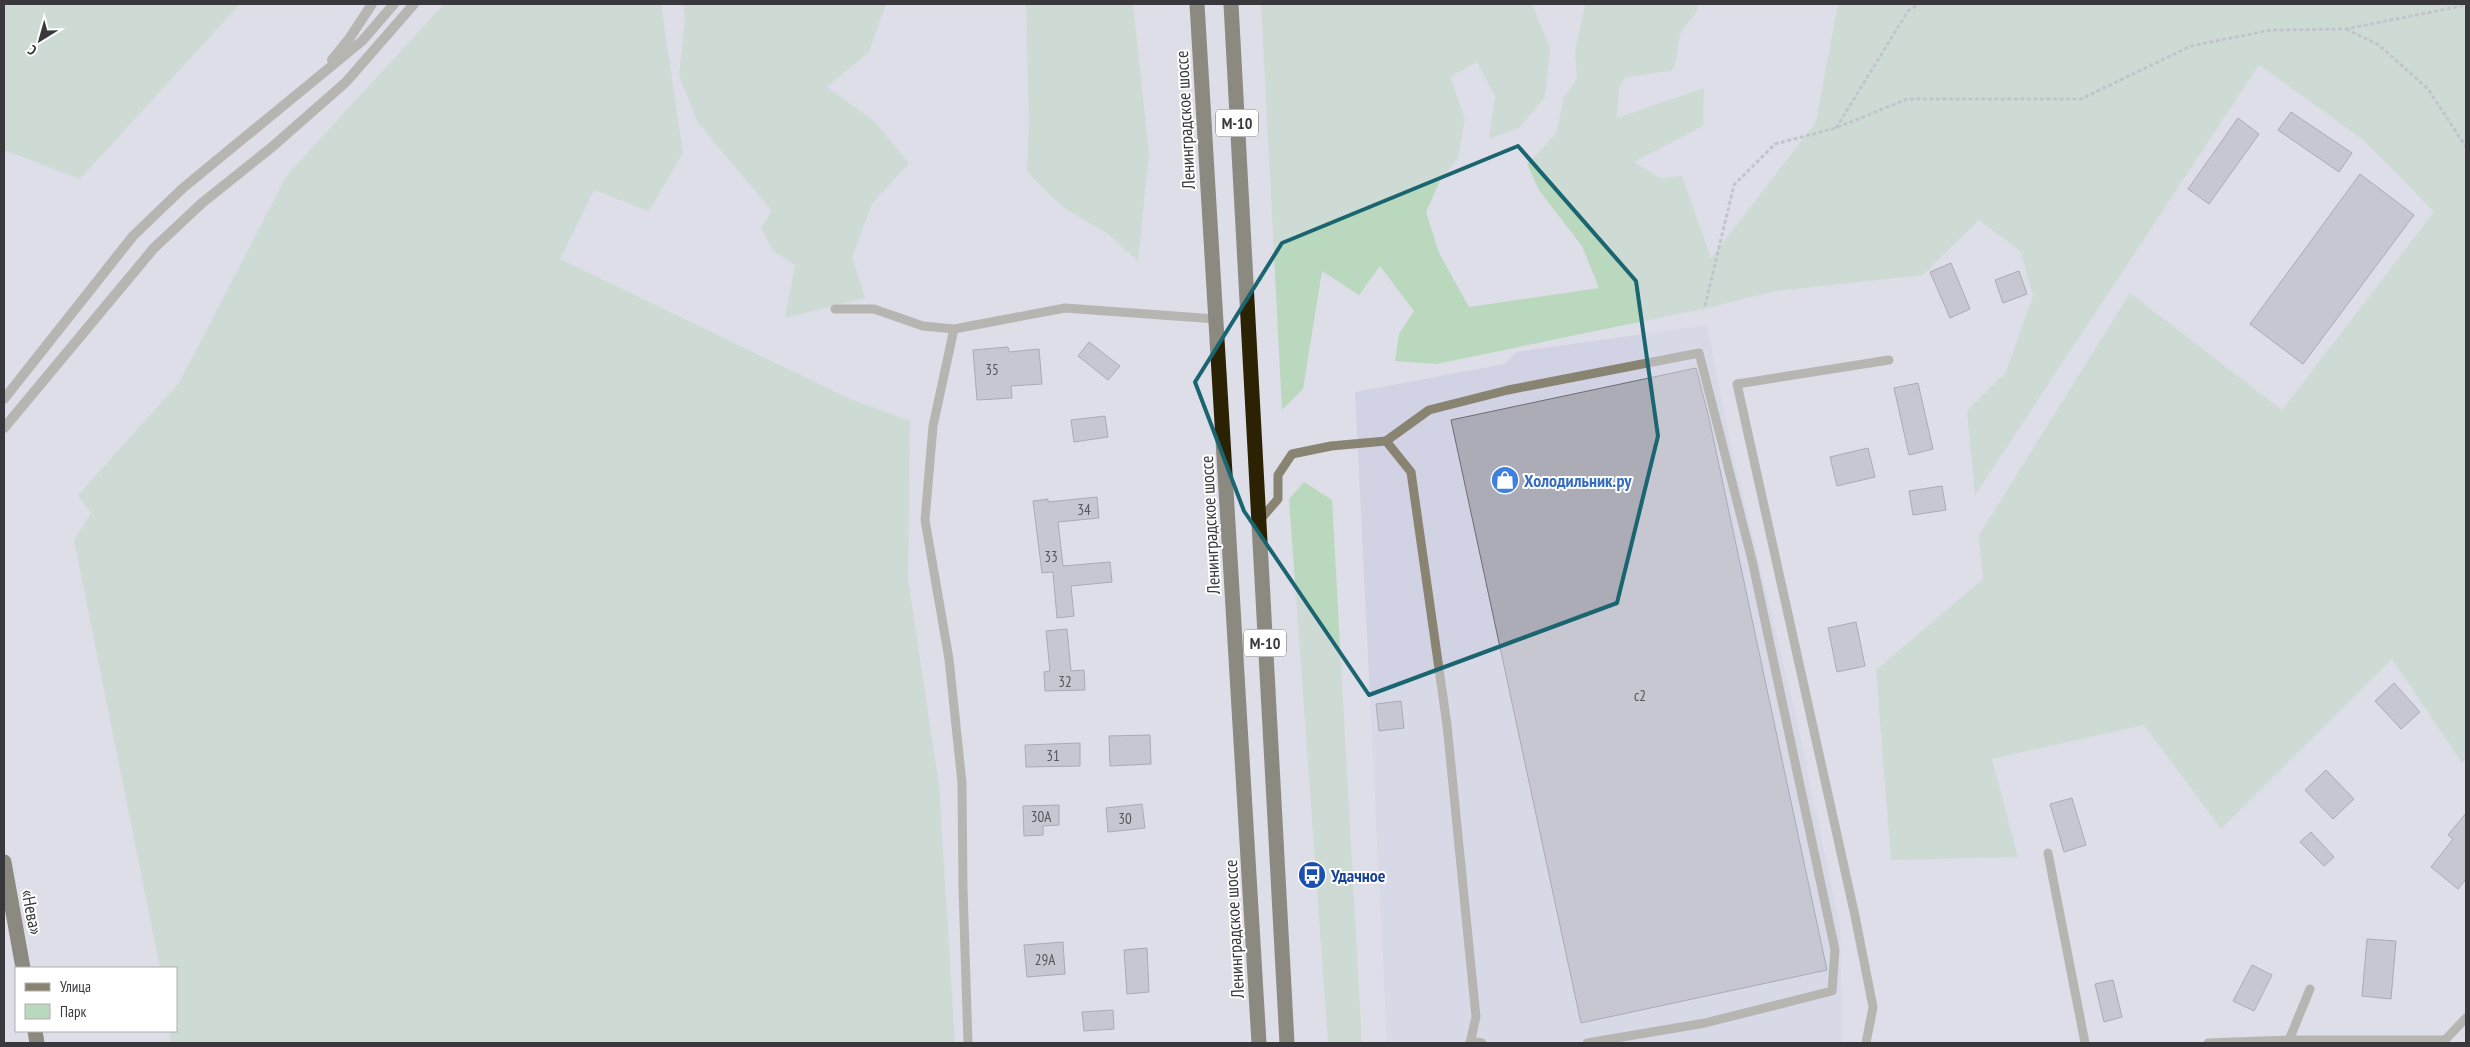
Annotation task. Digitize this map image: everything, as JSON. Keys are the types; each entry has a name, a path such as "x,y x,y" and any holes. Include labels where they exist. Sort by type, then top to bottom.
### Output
{"highway":[{"name":"М-10","path":"1230,4 1288,1041"},
{"name":"Ленинградское шоссе","path":"1196,6 1259,1043"},
{"name":"«Нева»","path":"4,862 24,967"}],"street":[{"path":"315,79 349,39 372,4"},
{"path":"4,398 133,236 183,188 362,41 394,4"},
{"path":"4,428 154,248 202,203 272,147 346,82 414,4"}],"lane":[{"path":"835,310 874,309 923,326 954,329 1065,308 1216,319"},
{"path":"954,329 933,426 925,520 949,658 962,783 968,1043"},
{"path":"1259,521 1278,499 1278,475 1292,454 1331,446 1386,440 1429,410 1508,390 1699,353 1752,560 1835,950 1832,991 1705,1023 1588,1043"},
{"path":"1866,1043 1872,1007 1855,916 1737,384 1889,360"},
{"path":"1386,440 1411,472 1447,725 1476,1017 1471,1042 1482,1043"},
{"path":"2048,853 2085,1043"},
{"path":"2289,1040 2310,989"},
{"path":"2208,1043 2289,1040 2445,1040 2466,1018"}],"path":[{"path":"1836,128 1908,11 1919,4"},
{"path":"1705,306 1734,185 1775,144 1836,128 1907,99 2081,99 2191,46 2271,30 2346,29 2466,5"},
{"path":"2346,29 2379,45 2428,89 2466,147"}],"highlighted area":[{"path":"1518,146 1636,281 1658,436 1617,603 1369,695 1244,511 1195,382 1282,243"}],"shaded area":[{"path":"1707,325 1731,445 1796,716 1840,927 1843,1043 1387,1043 1355,392 1504,364 1516,352"}],"green space":[{"path":"4,4 240,4 80,179 4,150"},
{"path":"444,4 661,4 683,153 649,211 594,190 560,259 850,399 910,421 908,579 939,785 955,1043 171,1043 169,1032 178,1032 178,967 160,967 74,540 91,513 78,495 179,383 287,175"},
{"path":"683,4 886,4 869,52 827,87 873,120 909,163 872,204 852,257 865,298 785,318 795,265 773,251 761,228 772,211 698,123 679,75 685,19"},
{"path":"1026,4 1133,4 1149,154 1138,261 1108,234 1063,207 1027,172 1029,123"},
{"path":"1261,4 1532,4 1550,48 1545,97 1519,128 1489,139 1495,96 1477,62 1450,77 1465,119 1458,158 1440,181 1426,212 1439,253 1469,307 1599,288 1582,246 1539,190 1527,164 1556,134 1564,97 1577,79 1575,52 1585,4 1699,4 1694,16 1681,33 1676,62 1671,71 1626,77 1619,88 1617,118 1704,88 1703,126 1634,162 1660,178 1682,176 1711,258 1816,122 1838,4 2466,4 2466,759 2462,763 2392,659 2221,829 2144,725 1992,759 2018,857 1891,860 1876,670 1983,579 1979,535 2130,293 2282,410 2434,212 2365,141 2259,65 1975,495 1967,411 2006,372 2033,296 2021,252 1979,220 1923,275 1775,291 1712,307 1436,364 1395,361 1399,334 1414,311 1380,266 1359,295 1322,271 1303,389 1282,410"},
{"path":"1304,482 1332,500 1362,1043 1328,1043 1289,499"}],"building":[{"path":"2291,112 2352,153 2339,172 2278,130"},
{"path":"2238,118 2259,134 2209,204 2188,189"},
{"path":"2360,174 2414,215 2303,364 2250,324"},
{"path":"1951,263 1970,309 1950,318 1930,272"},
{"path":"2019,271 2027,294 2003,303 1995,280"},
{"path":"1089,342 1120,366 1108,380 1078,356"},
{"path":"1008,347 1009,352 1039,349 1042,384 1011,386 1012,398 977,400 973,350"},
{"path":"1696,368 1709,418 1827,970 1581,1023 1451,420"},
{"path":"1918,383 1933,449 1909,455 1894,388"},
{"path":"1105,416 1108,437 1074,442 1071,420"},
{"path":"1868,448 1875,477 1837,486 1830,457"},
{"path":"1942,486 1946,510 1913,515 1909,491"},
{"path":"1097,497 1099,518 1058,522 1063,566 1110,562 1112,582 1071,586 1074,616 1057,618 1053,572 1042,573 1033,501 1048,499 1048,502"},
{"path":"1856,622 1865,666 1837,672 1828,628"},
{"path":"1067,629 1071,671 1084,670 1085,690 1045,691 1044,672 1050,671 1046,631"},
{"path":"2394,683 2420,712 2401,729 2375,701"},
{"path":"1401,701 1404,728 1379,731 1376,704"},
{"path":"1150,735 1151,764 1110,766 1109,736"},
{"path":"1080,743 1080,766 1026,767 1025,745"},
{"path":"2326,770 2354,799 2333,819 2305,790"},
{"path":"2072,798 2086,845 2064,852 2050,804"},
{"path":"1142,804 1145,828 1108,832 1106,808"},
{"path":"1059,805 1059,825 1043,826 1043,835 1024,836 1023,806"},
{"path":"2466,813 2466,879 2458,889 2431,867 2453,839 2448,835"},
{"path":"2311,832 2334,857 2324,866 2300,842"},
{"path":"2367,939 2396,941 2391,999 2362,996"},
{"path":"1063,942 1065,974 1027,977 1024,945"},
{"path":"1147,948 1149,992 1127,994 1124,950"},
{"path":"2252,965 2272,975 2254,1011 2233,1001"},
{"path":"2113,980 2122,1017 2104,1022 2095,984"},
{"path":"1113,1010 1114,1029 1084,1031 1082,1012"}],"place":[{"name":"Холодильник.ру","path":"1505,480"},
{"name":"Удачное","path":"1312,875"}]}
